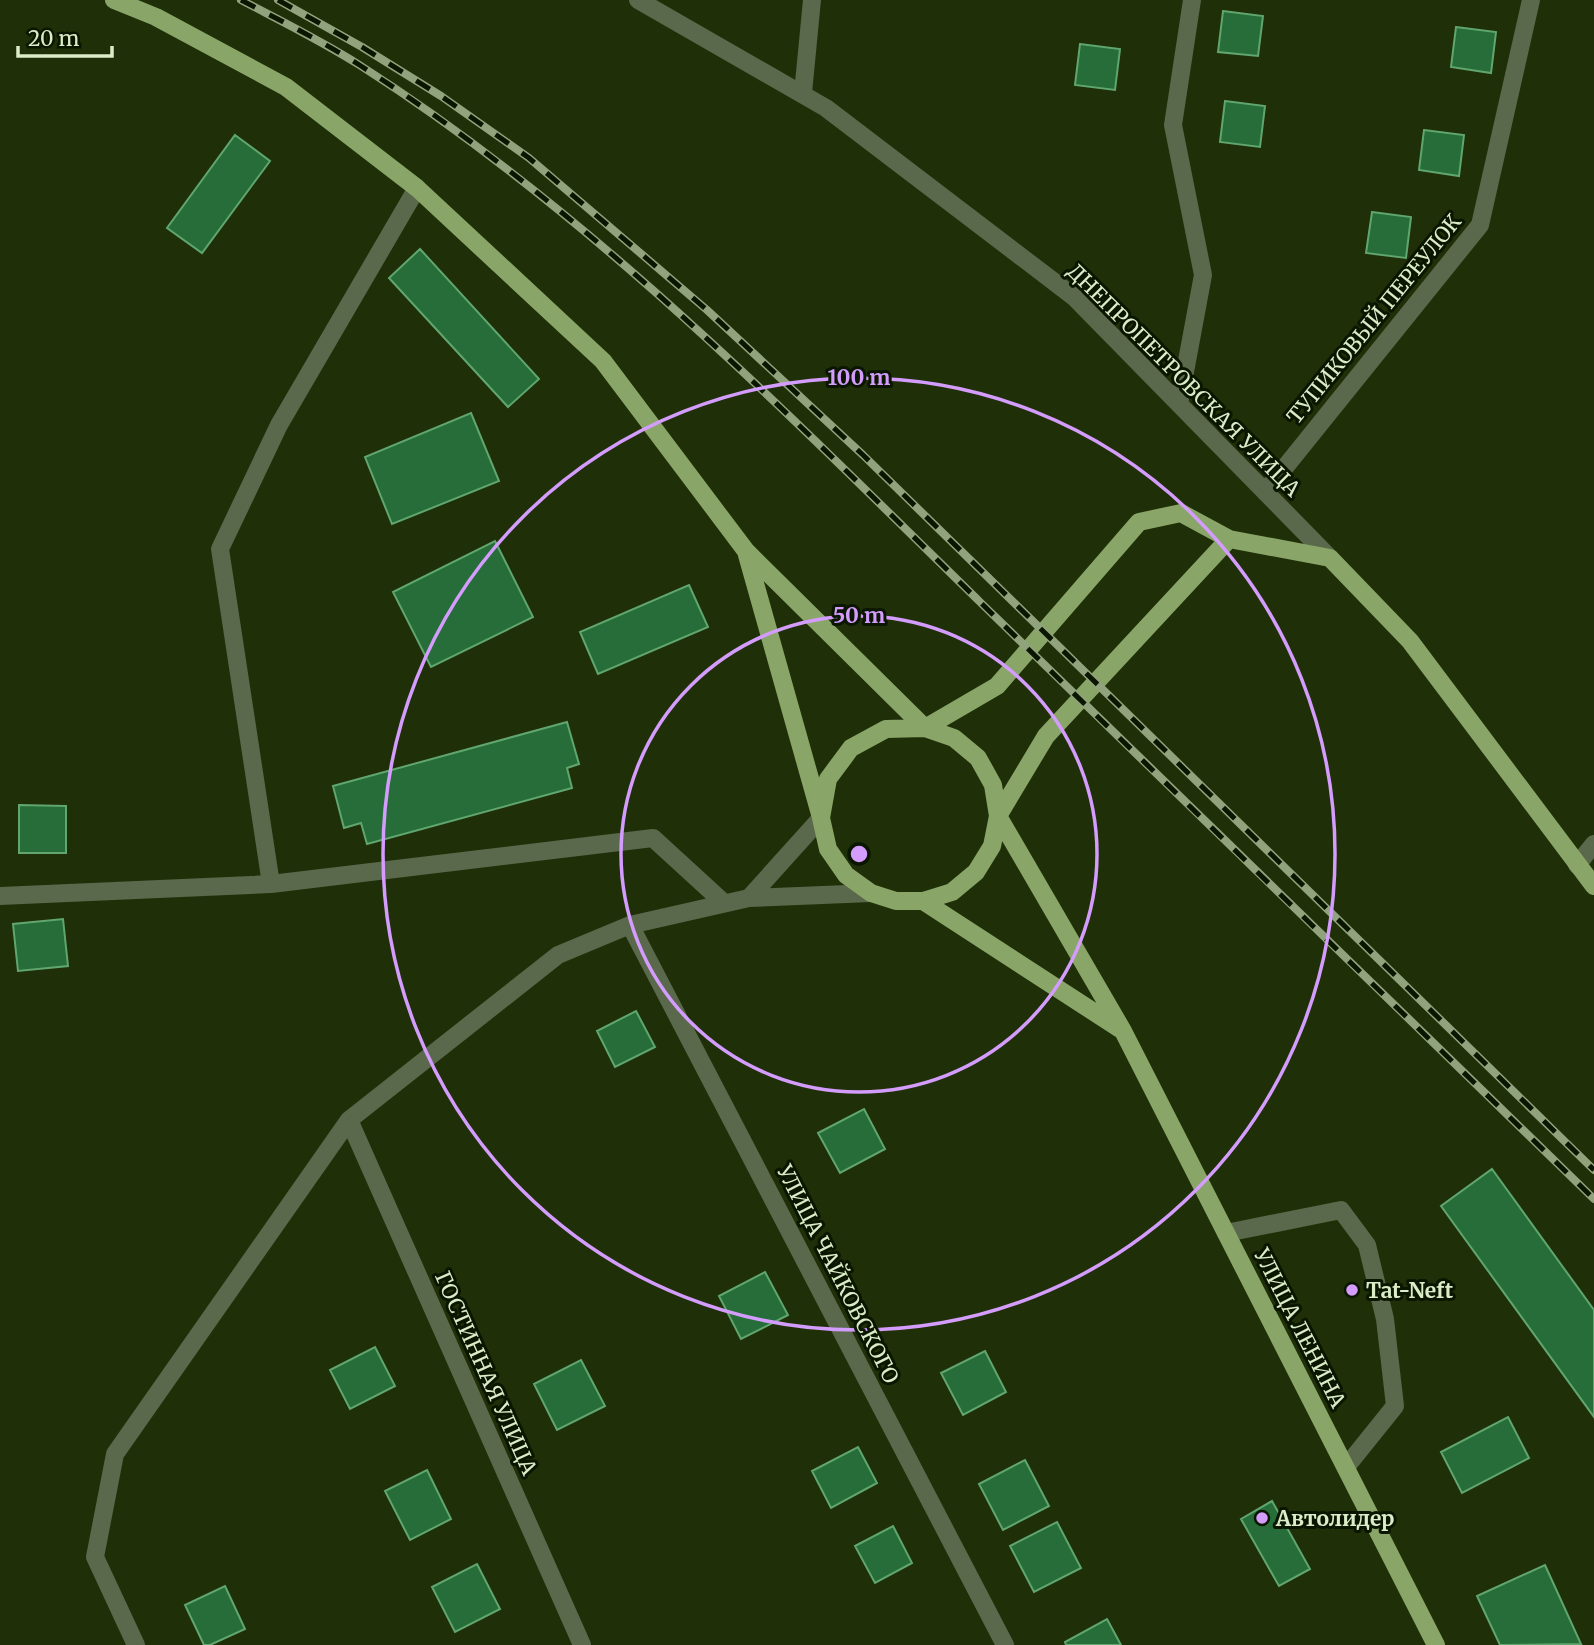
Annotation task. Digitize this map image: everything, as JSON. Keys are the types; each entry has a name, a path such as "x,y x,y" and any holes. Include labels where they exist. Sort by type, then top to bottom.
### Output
{"main road":[{"path":"114,0 156,17 286,87 417,188 603,361 746,551 925,728"},
{"path":"925,728 997,685 1139,522 1181,513 1229,539 1330,558"},
{"path":"746,551 828,849 846,875 871,894 896,901 923,901 952,891 976,872 992,846 998,816 1046,736 1229,539"},
{"name":"ДНЕПРОПЕТРОВСКАЯ УЛИЦА","path":"1330,558 1409,641 1594,886"},
{"path":"821,818 828,779 851,748 886,729 925,728 954,738 978,758 993,785 998,816"},
{"name":"УЛИЦА ЛЕНИНА","path":"998,816 1124,1031 1436,1645"},
{"path":"923,901 1124,1031"}],"street":[{"name":"ДНЕПРОПЕТРОВСКАЯ УЛИЦА","path":"638,0 826,108 1074,297 1330,558"},
{"path":"803,93 812,0"},
{"path":"1179,404 1203,275 1173,125 1192,0"},
{"name":"ТУПИКОВЫЙ ПЕРЕУЛОК","path":"1265,492 1480,226 1531,0"},
{"path":"271,884 220,549 279,425 417,188"},
{"path":"749,898 821,818"},
{"path":"0,896 271,884 653,838 724,904"},
{"path":"1577,865 1594,844"},
{"path":"136,1645 95,1557 115,1454 349,1120 558,955 630,925 749,898 871,894"},
{"name":"УЛИЦА ЧАЙКОВСКОГО","path":"630,925 1005,1645"},
{"name":"ГОСТИННАЯ УЛИЦА","path":"349,1120 582,1645"},
{"path":"1226,1233 1341,1210 1367,1245 1385,1320 1395,1406 1346,1467"}],"building":[{"path":"1223,11 1263,16 1258,56 1218,52"},
{"path":"1456,27 1496,32 1491,73 1451,67"},
{"path":"1080,44 1120,49 1115,90 1075,85"},
{"path":"1225,101 1265,106 1260,147 1220,142"},
{"path":"1424,130 1464,135 1459,176 1419,170"},
{"path":"235,135 270,161 202,253 167,228"},
{"path":"1372,212 1411,217 1406,258 1366,253"},
{"path":"420,249 539,379 508,407 389,278"},
{"path":"471,413 499,481 392,524 365,457"},
{"path":"495,541 533,617 431,667 393,592"},
{"path":"689,585 708,627 598,674 580,632"},
{"path":"567,722 579,764 567,768 572,788 367,844 361,823 344,828 333,786"},
{"path":"19,805 66,806 66,853 19,853"},
{"path":"63,919 68,966 18,971 13,924"},
{"path":"636,1011 655,1047 615,1067 597,1031"},
{"path":"864,1109 885,1149 840,1173 818,1133"},
{"path":"1492,1169 1594,1310 1594,1417 1441,1206"},
{"path":"765,1272 788,1315 741,1339 719,1296"},
{"path":"375,1347 395,1386 350,1409 330,1370"},
{"path":"985,1351 1006,1392 963,1415 941,1373"},
{"path":"581,1360 605,1406 557,1430 534,1384"},
{"path":"1508,1417 1529,1458 1462,1493 1441,1452"},
{"path":"858,1447 877,1483 831,1508 812,1471"},
{"path":"1025,1460 1049,1506 1003,1530 979,1484"},
{"path":"427,1470 451,1519 410,1540 385,1491"},
{"path":"1272,1501 1310,1569 1279,1586 1241,1519"},
{"path":"1057,1522 1081,1568 1034,1592 1010,1546"},
{"path":"893,1526 912,1563 875,1583 855,1546"},
{"path":"477,1564 500,1609 455,1632 432,1587"},
{"path":"1545,1565 1581,1644 1500,1645 1477,1596"},
{"path":"225,1586 245,1629 210,1645 204,1645 185,1605"},
{"path":"1107,1619 1121,1645 1066,1645 1065,1642"}],"railway":[{"path":"241,0 346,57 446,123 607,250 684,318 833,458 1594,1199"},
{"path":"278,0 362,47 441,96 529,158 707,310 863,455 1594,1170"}],"place":[{"name":"Tat-Neft","path":"1352,1290"},
{"name":"Автолидер","path":"1262,1518"}]}
